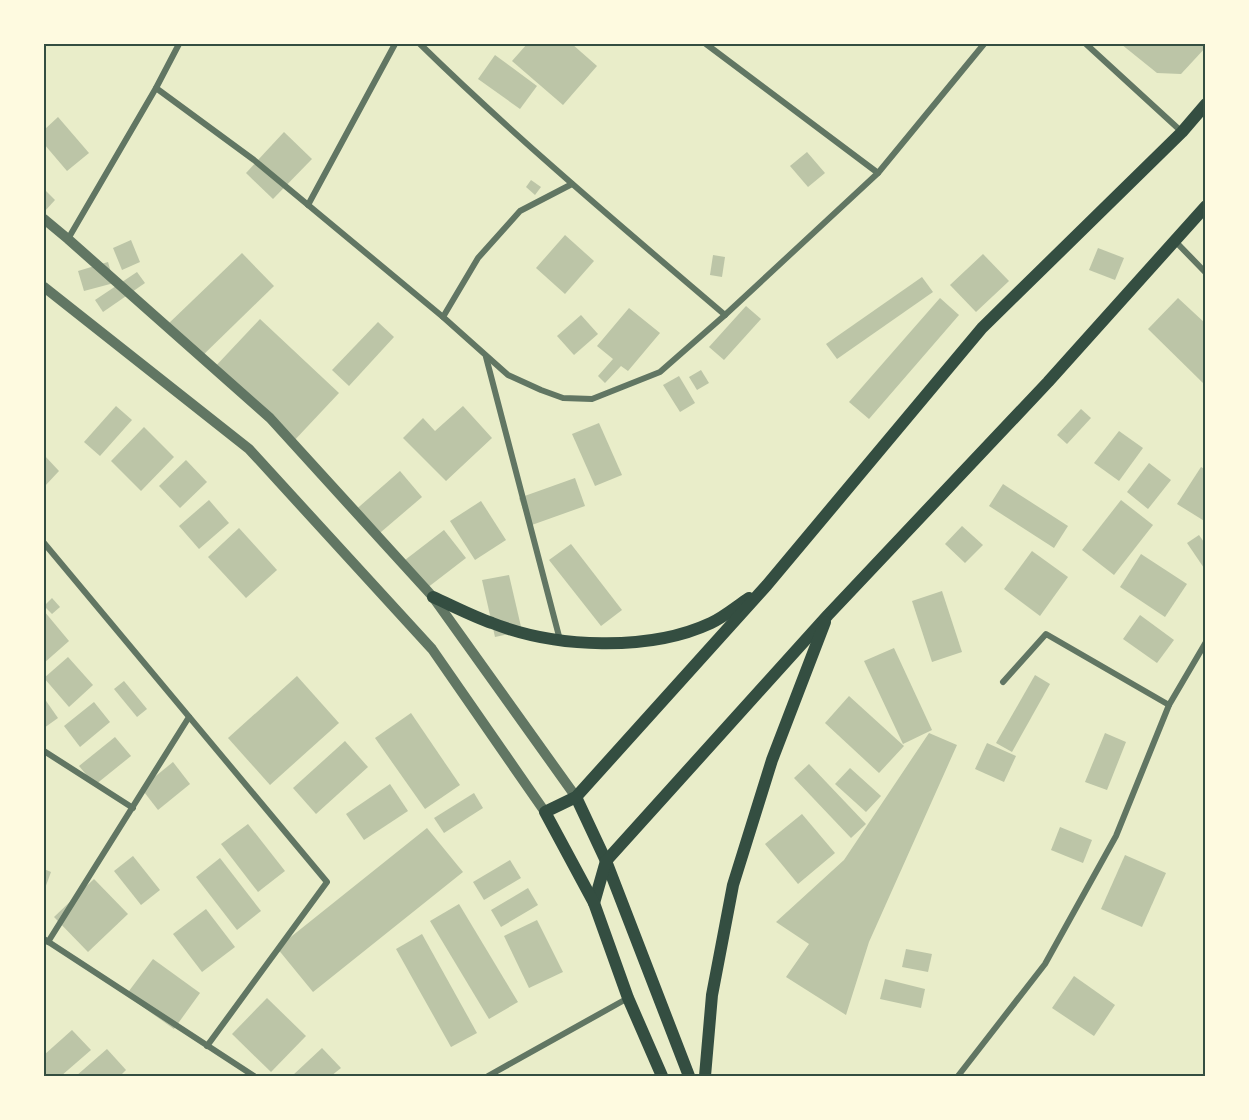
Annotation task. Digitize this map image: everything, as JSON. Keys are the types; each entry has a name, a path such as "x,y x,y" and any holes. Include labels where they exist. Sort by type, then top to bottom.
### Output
{"main road":[{"path":"662,1077 628,998 594,903 545,812 576,797 767,585 982,328 1182,132 1206,104"},
{"path":"594,903 606,861 828,615 1048,382 1206,206"},
{"path":"433,597 493,624 528,635 560,641 645,642 684,634 713,622 767,585"},
{"path":"705,1077 712,994 733,885 772,760 828,615"},
{"path":"576,797 606,861 689,1077"}],"street":[{"path":"68,239 179,44"},
{"path":"308,204 395,44"},
{"path":"420,44 572,184 725,315"},
{"path":"706,44 878,173"},
{"path":"156,88 254,160 308,204 443,317 508,375 563,398 592,399 660,372 725,315 878,173 984,44"},
{"path":"1086,44 1182,132"},
{"path":"443,317 478,258 520,211 572,184"},
{"path":"44,219 270,418 433,597 576,797"},
{"path":"1174,241 1206,273"},
{"path":"44,287 249,449 432,649 545,812"},
{"path":"486,356 560,641"},
{"path":"44,543 327,882 207,1046"},
{"path":"1003,682 1047,634 1169,705"},
{"path":"958,1077 1046,964 1116,836 1169,705 1206,642"},
{"path":"189,717 46,941 254,1077"},
{"path":"44,751 133,808"},
{"path":"488,1077 628,998"}],"building":[{"path":"527,44 572,44 597,66 563,105 512,61"},
{"path":"1121,44 1206,44 1206,47 1181,74 1157,73"},
{"path":"495,55 537,86 520,109 478,79"},
{"path":"58,117 89,153 67,171 44,144 44,130"},
{"path":"284,132 312,159 273,199 246,173"},
{"path":"807,152 825,173 808,187 790,166"},
{"path":"531,180 541,187 535,195 526,187"},
{"path":"44,189 55,200 44,212"},
{"path":"565,235 594,261 565,294 536,268"},
{"path":"131,240 140,262 122,270 113,248"},
{"path":"1098,248 1124,258 1115,280 1089,270"},
{"path":"242,253 274,286 199,359 166,326"},
{"path":"983,254 1009,281 976,312 950,285"},
{"path":"713,255 725,257 722,277 710,275"},
{"path":"108,262 114,283 84,291 78,271"},
{"path":"137,272 145,283 103,312 95,300"},
{"path":"922,277 933,292 837,359 826,344"},
{"path":"940,298 959,315 869,419 849,402"},
{"path":"1178,298 1206,324 1206,383 1204,384 1148,329"},
{"path":"746,306 761,319 724,360 709,347"},
{"path":"629,308 660,333 628,371 621,366 605,383 598,376 613,359 597,346"},
{"path":"581,315 598,334 574,355 557,336"},
{"path":"260,319 339,393 291,444 212,370"},
{"path":"378,322 394,337 349,386 332,370"},
{"path":"701,370 709,383 697,390 689,377"},
{"path":"679,376 695,403 680,412 663,385"},
{"path":"116,406 132,420 100,456 84,442"},
{"path":"463,406 492,438 446,481 403,438 423,418 435,431"},
{"path":"1081,409 1091,418 1067,444 1057,435"},
{"path":"599,423 622,475 595,486 572,434"},
{"path":"144,427 174,457 141,491 111,461"},
{"path":"1119,431 1143,448 1119,481 1094,463"},
{"path":"44,455 59,471 44,487"},
{"path":"186,460 207,482 180,508 159,486"},
{"path":"1149,463 1171,480 1148,509 1127,492"},
{"path":"1201,467 1206,470 1206,522 1177,504"},
{"path":"400,471 422,497 374,538 352,513"},
{"path":"575,478 585,506 529,526 519,498"},
{"path":"1003,484 1068,526 1054,548 989,506"},
{"path":"209,500 229,523 199,549 179,526"},
{"path":"1121,500 1153,525 1114,575 1082,550"},
{"path":"481,501 506,540 475,560 450,521"},
{"path":"962,526 983,545 965,563 945,544"},
{"path":"239,528 277,570 246,598 208,557"},
{"path":"444,530 466,558 427,588 405,560"},
{"path":"1199,535 1206,545 1206,571 1187,543"},
{"path":"571,544 622,610 601,626 549,560"},
{"path":"1032,551 1068,577 1040,616 1004,589"},
{"path":"1141,554 1187,584 1165,617 1120,587"},
{"path":"509,575 522,631 495,637 482,580"},
{"path":"942,591 962,652 932,662 912,601"},
{"path":"52,598 60,607 52,614 44,606"},
{"path":"44,611 69,641 44,663"},
{"path":"1140,615 1174,640 1157,663 1123,639"},
{"path":"894,648 932,730 903,744 864,661"},
{"path":"68,657 93,685 69,707 44,678"},
{"path":"1035,675 1050,684 1012,752 996,743"},
{"path":"297,676 339,723 270,785 228,738"},
{"path":"124,681 147,709 137,717 114,689"},
{"path":"849,696 904,746 879,773 825,723"},
{"path":"44,698 58,718 44,728"},
{"path":"94,702 110,722 80,747 64,726"},
{"path":"411,713 460,785 425,809 375,738"},
{"path":"929,733 957,745 869,942 846,1015 786,977 809,944 776,922 844,860"},
{"path":"1105,733 1126,742 1107,790 1085,782"},
{"path":"115,737 131,756 95,785 79,766"},
{"path":"345,741 368,767 316,814 293,788"},
{"path":"987,743 1016,756 1004,782 975,769"},
{"path":"173,762 190,784 158,810 141,788"},
{"path":"809,764 866,824 851,838 794,778"},
{"path":"850,768 881,796 866,812 835,784"},
{"path":"390,784 408,811 364,840 346,814"},
{"path":"474,793 483,808 444,833 434,818"},
{"path":"802,814 835,853 798,884 765,844"},
{"path":"248,824 285,871 258,892 221,844"},
{"path":"1060,827 1092,840 1083,863 1051,850"},
{"path":"427,828 463,872 313,992 277,948"},
{"path":"1125,855 1166,873 1142,927 1101,909"},
{"path":"133,856 160,890 141,905 114,871"},
{"path":"220,858 261,911 237,930 196,877"},
{"path":"510,860 521,878 484,900 473,882"},
{"path":"44,869 51,872 44,891"},
{"path":"94,879 128,914 88,952 54,917"},
{"path":"528,888 538,905 501,927 491,910"},
{"path":"459,904 518,1002 489,1019 430,921"},
{"path":"206,909 235,947 202,972 173,934"},
{"path":"537,920 563,972 529,988 504,936"},
{"path":"422,934 477,1033 451,1047 396,949"},
{"path":"906,949 932,954 928,972 902,967"},
{"path":"153,959 200,993 174,1029 126,995"},
{"path":"1074,976 1115,1005 1094,1036 1052,1008"},
{"path":"885,979 925,989 921,1008 880,999"},
{"path":"267,998 306,1036 271,1072 232,1034"},
{"path":"72,1030 91,1050 61,1076 44,1076 44,1055"},
{"path":"322,1048 341,1068 331,1076 292,1076"},
{"path":"107,1049 126,1070 120,1076 76,1076"}]}
